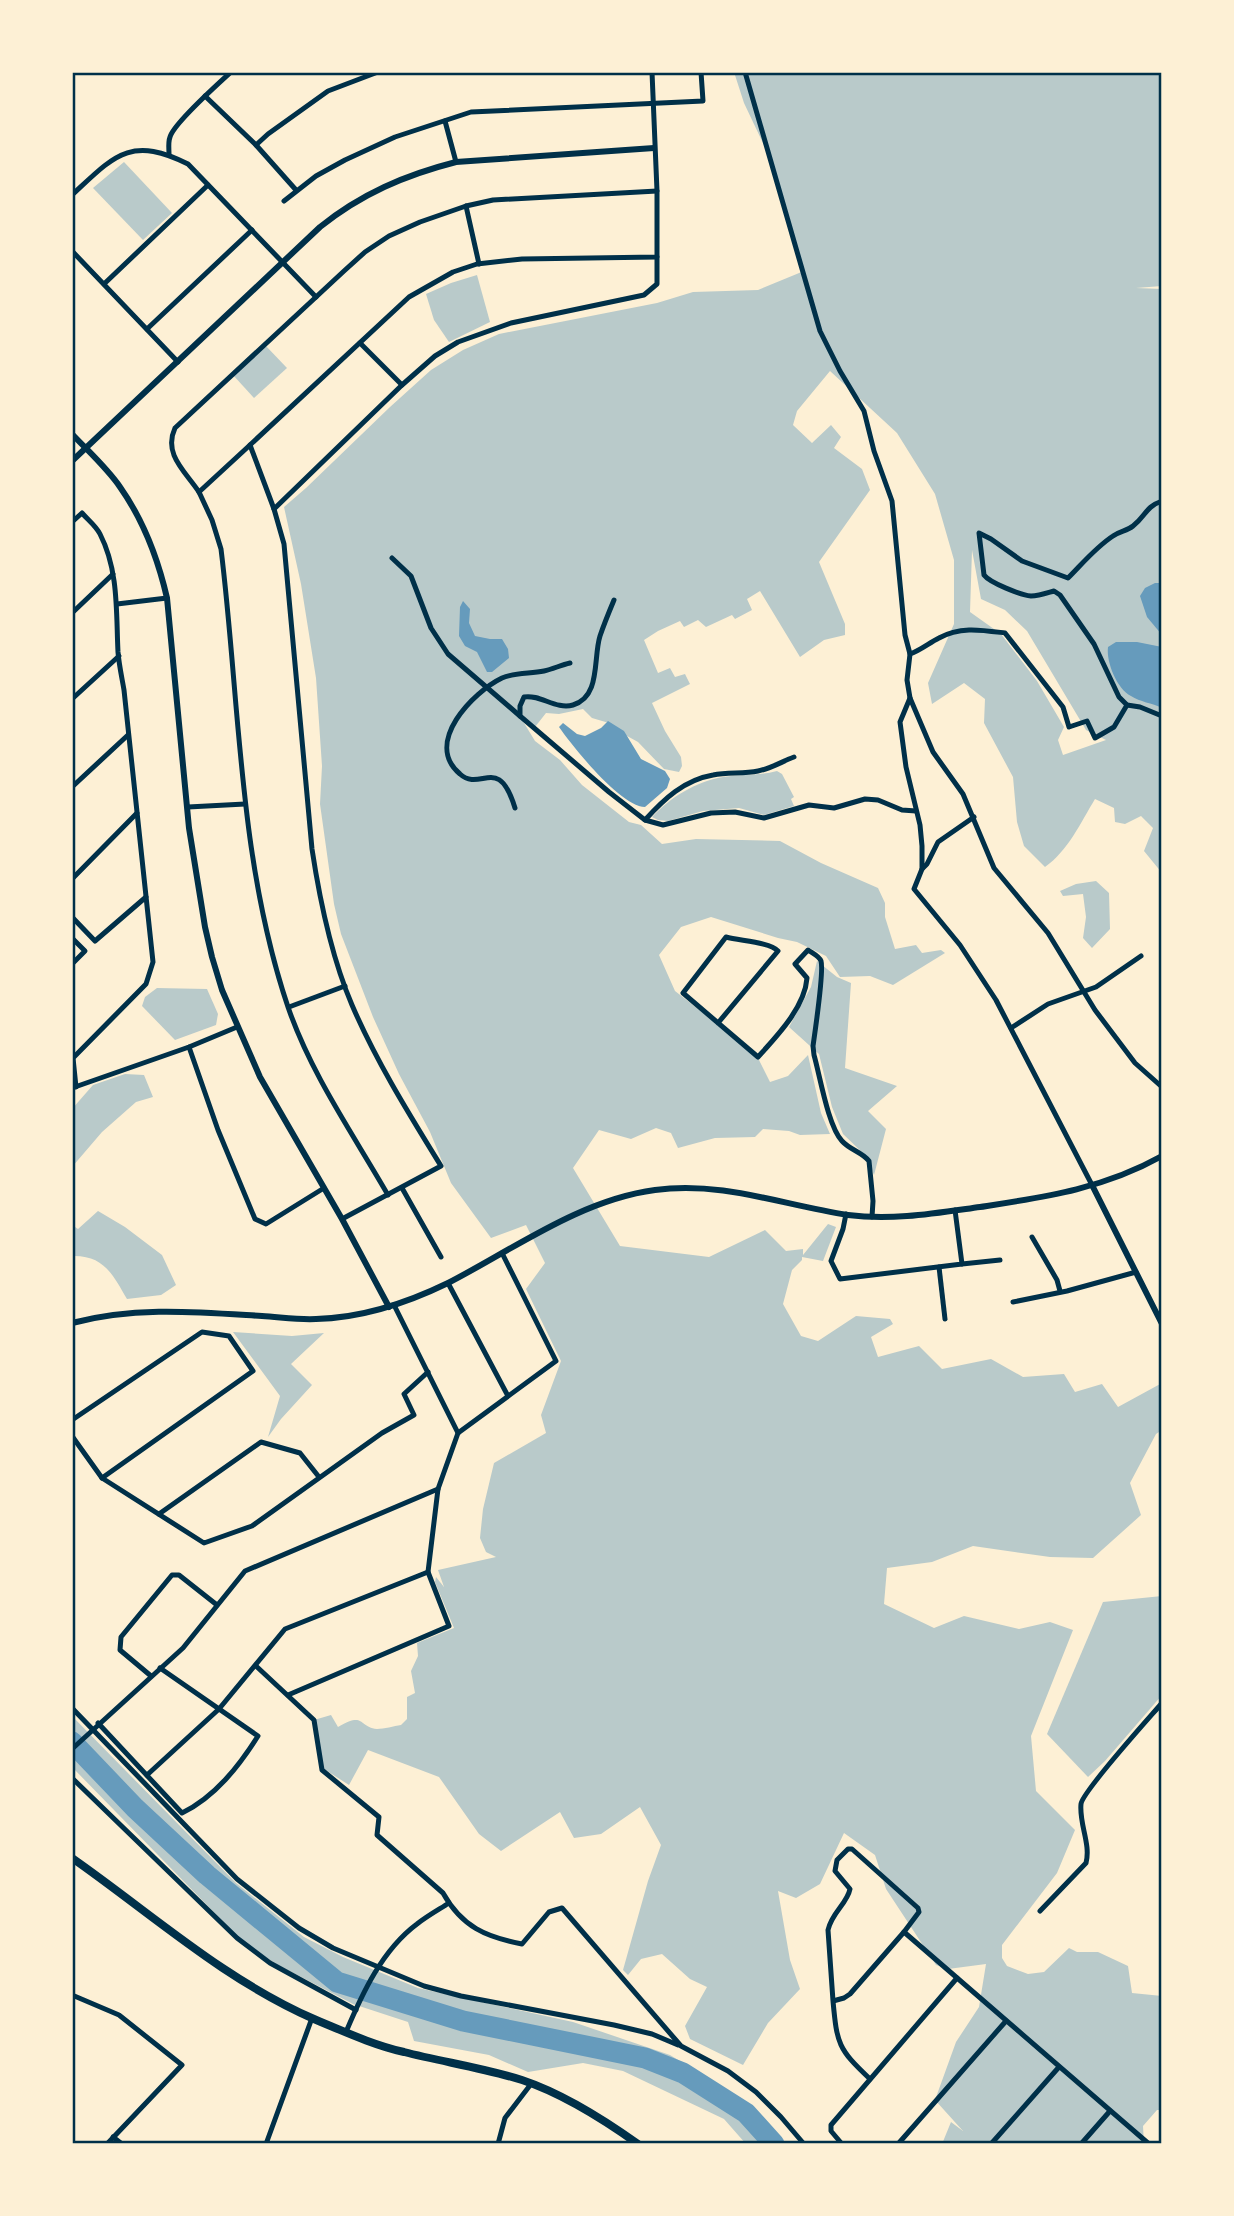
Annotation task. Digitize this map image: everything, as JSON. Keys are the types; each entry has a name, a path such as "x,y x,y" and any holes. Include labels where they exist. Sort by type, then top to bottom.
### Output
{"main road":[{"path":"72,1858 200,1953 244,1982 312,2018 400,2052 496,2073 531,2084 586,2110 638,2144"}],"street":[{"path":"169,154 170,137 230,72"},
{"path":"256,145 328,91 378,72"},
{"path":"274,509 402,385 446,349 511,323 644,295 657,284 657,191 652,72"},
{"path":"284,201 316,176 345,160 395,137 471,112 703,101 701,72"},
{"path":"745,72 820,331 839,372 864,411 874,451 892,500 905,635 910,654 910,698 933,752 963,794 994,868 1048,933 1084,992 1135,1063 1162,1087"},
{"path":"205,96 256,145 296,190"},
{"path":"445,121 456,162"},
{"path":"72,461 282,262 329,220 358,199 424,170 456,162 654,148"},
{"path":"72,195 107,162 122,154 140,149 169,154 188,164 316,297"},
{"path":"104,284 208,184"},
{"path":"388,1195 316,1072 289,1007 262,912 245,804 221,549 199,492 170,447 175,428 365,252 389,236 466,206 493,200 657,191"},
{"path":"466,206 479,264"},
{"path":"147,329 251,230"},
{"path":"72,251 178,362"},
{"path":"199,492 409,297 453,272 479,264 522,259 657,257"},
{"path":"360,342 402,385"},
{"path":"72,434 120,486 142,522 158,562 167,598 189,828 205,927 222,990 260,1077 392,1306 458,1433"},
{"path":"250,445 284,544 312,849 320,897 334,952 345,986 371,1046 440,1166 342,1219"},
{"path":"1162,501 1146,510 1139,522 1130,529 1112,536 1068,578 1022,561 979,533 984,575 988,580 1025,595 1034,596 1054,591 1060,595 1094,644 1119,697 1127,705 1162,716"},
{"path":"72,522 82,513 99,531 113,574 117,604 118,656 153,962 146,984 73,1058 74,1088 237,1027"},
{"path":"392,558 411,576 438,641 463,668 608,792 645,820 663,825 711,813 735,812 764,818 809,806 834,808 865,799 878,800 902,810 916,811"},
{"path":"72,613 113,574"},
{"path":"117,604 167,598"},
{"path":"520,716 524,697 570,706 587,695 594,680 600,637 614,600"},
{"path":"910,654 957,630 1005,634 1063,707 1069,727 1087,721 1095,738 1114,727 1127,705"},
{"path":"72,699 118,656"},
{"path":"515,808 507,788 497,778 470,780 459,774 451,765 447,747 450,730 463,709 487,688 511,675 544,671 570,663"},
{"path":"910,698 900,722 922,846 922,869 914,888 960,945 1012,1028 1162,1324"},
{"path":"72,787 128,735"},
{"path":"645,820 663,799 690,783 710,775 760,771 794,757"},
{"path":"187,807 245,804"},
{"path":"72,879 137,813"},
{"path":"922,869 928,864 938,842 974,817"},
{"path":"72,916 95,941 146,897"},
{"path":"72,937 85,951 72,964"},
{"path":"718,1023 778,951 767,944 726,937 683,993 718,1023 758,1057 793,1015 806,986 807,978 795,964 808,950 818,957 821,961 814,1055 833,1128 842,1141 866,1156 869,1161 872,1217"},
{"path":"1012,1028 1048,1004 1096,987 1140,956"},
{"path":"289,1007 345,986"},
{"path":"188,1047 218,1130 255,1219 266,1224 324,1188"},
{"path":"72,1323 101,1315 173,1311 312,1319 354,1315 392,1306 449,1283 569,1217 607,1201 636,1193 696,1187 716,1188 810,1209 846,1214 872,1217 930,1214 1062,1194 1127,1175 1162,1156"},
{"path":"402,1188 441,1256"},
{"path":"955,1210 961,1264"},
{"path":"846,1214 844,1229 831,1262 839,1279 1000,1260"},
{"path":"1032,1237 1057,1280 1060,1292"},
{"path":"288,1695 449,1626 428,1572 438,1489 458,1433 556,1361 502,1253"},
{"path":"939,1267 945,1319"},
{"path":"1013,1302 1136,1272"},
{"path":"449,1283 508,1396"},
{"path":"72,1420 202,1332 229,1336 253,1371 102,1478"},
{"path":"72,1436 102,1478 204,1543 251,1526 382,1433 414,1415 404,1394 428,1372"},
{"path":"159,1514 261,1442 300,1453 319,1477"},
{"path":"72,1749 150,1675 183,1648 244,1571 438,1489"},
{"path":"147,1776 219,1709 285,1629 428,1572"},
{"path":"150,1675 120,1650 121,1637 172,1575 179,1575 217,1605"},
{"path":"256,1666 314,1720 322,1770 379,1817 377,1835 443,1893 468,1925 496,1939 522,1944 550,1913 562,1908 681,2046"},
{"path":"98,1723 182,1812 197,1806 238,1767 258,1736 160,1668"},
{"path":"1040,1911 1086,1863 1088,1855 1082,1823 1082,1798 1162,1703"},
{"path":"72,1708 91,1731 215,1858 263,1901 329,1946 377,1969 424,1986 461,1996 614,2025 652,2034 681,2046 728,2071 756,2092 804,2144"},
{"path":"72,1778 237,1938 270,1963 356,2010"},
{"path":"833,2001 850,1994 919,1912 918,1908 852,1849 848,1849 837,1860 835,1871 850,1889 849,1895 831,1919 828,1930 833,2001 836,2035 842,2049 870,2079"},
{"path":"346,2032 377,1969 392,1949 415,1925 449,1903"},
{"path":"904,1932 1149,2144"},
{"path":"842,2144 831,2131 831,2125 957,1978"},
{"path":"72,1995 119,2015 182,2065 107,2144"},
{"path":"266,2144 312,2018"},
{"path":"898,2144 1006,2021"},
{"path":"991,2144 1059,2067"},
{"path":"498,2144 505,2118 531,2084"},
{"path":"1081,2144 1110,2111"},
{"path":"620,2144 626,2136"},
{"path":"113,2137 122,2144"}],"shaded area":[{"path":"734,72 1162,72 1162,286 1136,288 1162,289 1162,873 1144,851 1153,828 1141,816 1125,824 1115,822 1114,808 1095,799 1067,845 1045,867 1024,846 1017,822 1013,777 984,723 985,699 964,683 932,704 928,683 954,624 954,560 935,494 897,433 830,371 797,411 793,425 812,443 831,425 841,437 834,448 862,469 870,490 819,562 845,624 845,635 824,640 800,657 760,591 747,599 752,610 735,619 732,615 706,627 698,620 684,627 680,621 644,640 658,673 670,668 675,677 685,674 690,684 652,703 681,757 682,766 679,772 664,769 638,742 609,723 592,718 583,709 559,714 546,713 535,727 521,718 535,741 560,760 582,785 629,822 641,825 662,844 696,839 780,841 821,863 878,888 885,903 885,917 895,949 916,945 922,953 941,950 945,953 893,985 870,976 840,977 826,956 797,942 711,917 681,927 659,955 675,991 759,1060 770,1082 788,1076 808,1055 821,1113 830,1134 800,1135 789,1131 763,1129 755,1137 715,1138 678,1148 671,1133 656,1128 631,1139 599,1130 573,1168 620,1246 709,1257 765,1230 786,1251 803,1249 803,1255 828,1224 836,1227 823,1261 802,1257 792,1270 783,1304 801,1336 818,1341 856,1316 890,1319 893,1324 871,1337 878,1357 919,1346 942,1369 991,1359 1023,1377 1064,1374 1075,1392 1102,1384 1118,1407 1162,1383 1162,1430 1156,1434 1130,1483 1141,1515 1093,1558 1050,1557 973,1546 932,1562 887,1568 884,1604 934,1628 964,1616 1019,1629 1050,1622 1073,1630 1031,1736 1036,1791 1075,1830 1057,1873 1002,1945 1002,1958 1007,1966 1028,1974 1044,1972 1069,1948 1077,1952 1098,1952 1128,1966 1132,1993 1162,1996 1162,2110 1157,2110 1143,2126 1144,2144 942,2144 951,2122 963,2131 935,2100 956,2042 979,2007 986,1964 948,1969 936,1965 886,1889 875,1855 844,1833 820,1884 796,1898 778,1891 790,1960 800,1989 768,2023 743,2065 690,2039 685,2026 707,1987 690,1979 662,1954 641,1959 628,1975 623,1970 661,1845 640,1807 601,1834 574,1838 560,1812 501,1851 479,1834 439,1777 368,1750 349,1785 321,1767 314,1720 331,1715 338,1727 357,1720 377,1729 401,1725 407,1719 407,1697 415,1693 411,1671 418,1656 417,1643 454,1628 435,1582 436,1577 444,1587 438,1570 496,1557 486,1552 480,1538 483,1509 494,1463 546,1433 541,1415 561,1361 526,1289 545,1263 526,1225 491,1238 451,1183 430,1132 373,1017 341,934 334,904 320,804 322,766 316,678 301,584 284,507 431,370 463,350 499,334 657,303 693,292 758,290 804,271 771,160 744,103","holes":["972,550 981,599 1005,610 1027,631 1086,730 1106,740 1063,755 1058,740 1064,727 1037,681 1001,634 970,612"]},
{"path":"124,162 172,213 143,240 93,188"},
{"path":"477,275 490,322 449,342 434,320 426,294"},
{"path":"265,345 287,368 254,398 233,375"},
{"path":"777,771 782,774 794,797 791,799 794,806 764,815 739,808 703,811 668,821 652,817 675,797 703,783 723,777"},
{"path":"1096,881 1109,893 1110,929 1092,948 1083,938 1086,917 1083,894 1063,896 1060,891 1076,884"},
{"path":"817,961 837,977 851,983 845,1068 897,1086 868,1111 886,1129 874,1175 866,1156 843,1134 832,1107 819,1054 789,1027 811,987"},
{"path":"157,988 207,989 218,1014 216,1025 175,1040 142,1006 145,997"},
{"path":"125,1074 144,1075 153,1097 136,1102 102,1132 72,1167 72,1109 93,1085"},
{"path":"98,1211 125,1227 162,1255 176,1285 161,1295 127,1299 112,1275 100,1263 72,1256 72,1225 78,1229"},
{"path":"233,1332 292,1336 324,1333 291,1364 312,1385 268,1437 280,1396"},
{"path":"1162,1596 1162,1695 1088,1777 1047,1734 1103,1602"},
{"path":"72,1716 236,1883 304,1937 343,1957 418,1988 573,2022 670,2055 739,2097 785,2144 746,2144 724,2119 623,2071 583,2063 528,2072 489,2055 414,2041 408,2022 353,2004 278,1965 244,1943 72,1767"}],"water":[{"path":"1162,583 1162,635 1147,617 1140,596 1145,588"},
{"path":"463,601 470,609 469,623 475,636 502,639 508,649 509,658 492,672 487,672 477,652 465,646 459,636 460,607"},
{"path":"1116,642 1137,642 1162,647 1162,708 1135,698 1121,688 1108,653 1108,647"},
{"path":"608,721 624,731 641,759 665,771 670,779 667,788 645,807 623,797 611,787 559,727 563,723 577,734 585,736"}],"waterway":[{"path":"72,1742 135,1808 207,1875 337,1982 463,2021 645,2058 683,2073 746,2113 774,2144"}]}
